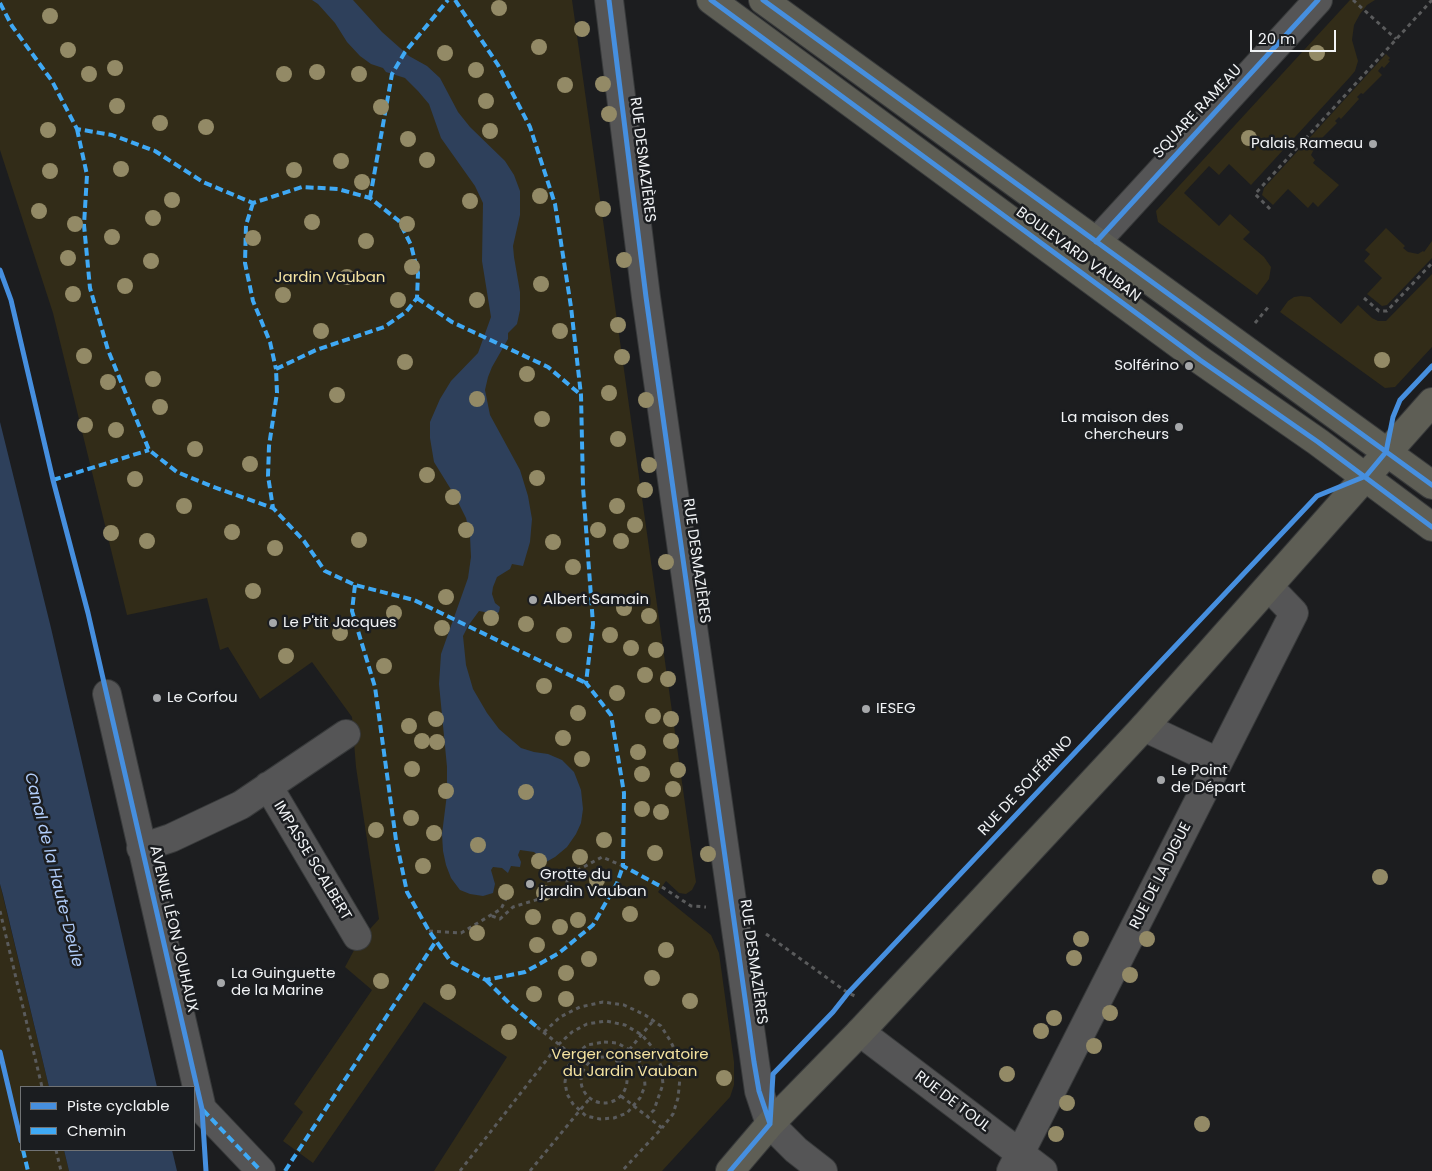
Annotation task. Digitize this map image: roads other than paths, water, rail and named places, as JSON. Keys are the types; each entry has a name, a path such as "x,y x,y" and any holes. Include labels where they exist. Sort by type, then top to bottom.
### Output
{"main road":[{"name":"BOULEVARD VAUBAN","path":"710,0 1192,354 1366,476 1432,527"},
{"name":"BOULEVARD VAUBAN","path":"763,0 1432,485"},
{"path":"730,1171 770,1124 860,1032 1144,727 1432,402"},
{"path":"710,1171 770,1124"}],"street":[{"name":"RUE DESMAZIÈRES","path":"609,0 646,297 756,1074 763,1108 770,1124"},
{"name":"SQUARE RAMEAU","path":"1096,242 1318,0"},
{"name":"RUE DE LA DIGUE","path":"1016,1162 1294,612 1269,588"},
{"name":"AVENUE LÉON JOUHAUX","path":"107,694 202,1109 260,1170"},
{"path":"1144,727 1218,762"},
{"name":"IMPASSE SCALBERT","path":"142,848 171,838 241,805 346,734"},
{"name":"IMPASSE SCALBERT","path":"268,786 356,936"},
{"name":"RUE DE TOUL","path":"860,1032 1016,1162 1044,1171"},
{"path":"770,1124 796,1150 823,1171"}],"water":[{"path":"312,0 353,0 382,32 409,56 427,66 440,78 458,112 470,127 505,161 514,175 520,191 520,215 513,246 520,292 520,310 517,324 508,333 508,339 492,367 485,390 490,415 520,470 528,496 532,519 530,542 523,566 512,564 510,569 497,577 492,594 495,603 500,607 499,612 496,614 479,611 463,636 466,665 473,689 487,713 499,729 521,748 548,754 562,760 574,772 581,790 583,809 581,823 567,847 546,862 534,852 520,850 518,855 521,862 520,867 511,866 508,873 502,868 493,867 491,870 495,884 493,893 483,896 460,890 451,878 443,851 442,834 447,794 447,767 439,684 441,654 468,578 471,557 470,536 466,518 434,462 430,438 430,422 440,399 451,381 478,353 491,317 482,261 483,203 475,186 441,138 429,104 405,78 386,72 383,68 371,64 360,56 347,42 335,23"},
{"name":"Canal de la Haute-Deûle","path":"0,422 51,628 157,1086 49,1086 0,884"},
{"path":"64,1151 172,1151 177,1171 69,1171"}],"place":[{"name":"Palais Rameau","path":"1373,144"},
{"name":"Solférino","path":"1189,366"},
{"name":"La maison des chercheurs","path":"1179,427"},
{"name":"Albert Samain","path":"533,600"},
{"name":"Le P'tit Jacques","path":"273,623"},
{"name":"Le Corfou","path":"157,698"},
{"name":"IESEG","path":"866,709"},
{"name":"Le Point de Départ","path":"1161,780"},
{"name":"Grotte du jardin Vauban","path":"530,884"},
{"name":"La Guinguette de la Marine","path":"221,983"}],"park label":[{"name":"Jardin Vauban","path":"330,278"},
{"name":"Verger conservatoire du Jardin Vauban","path":"630,1064"}]}
